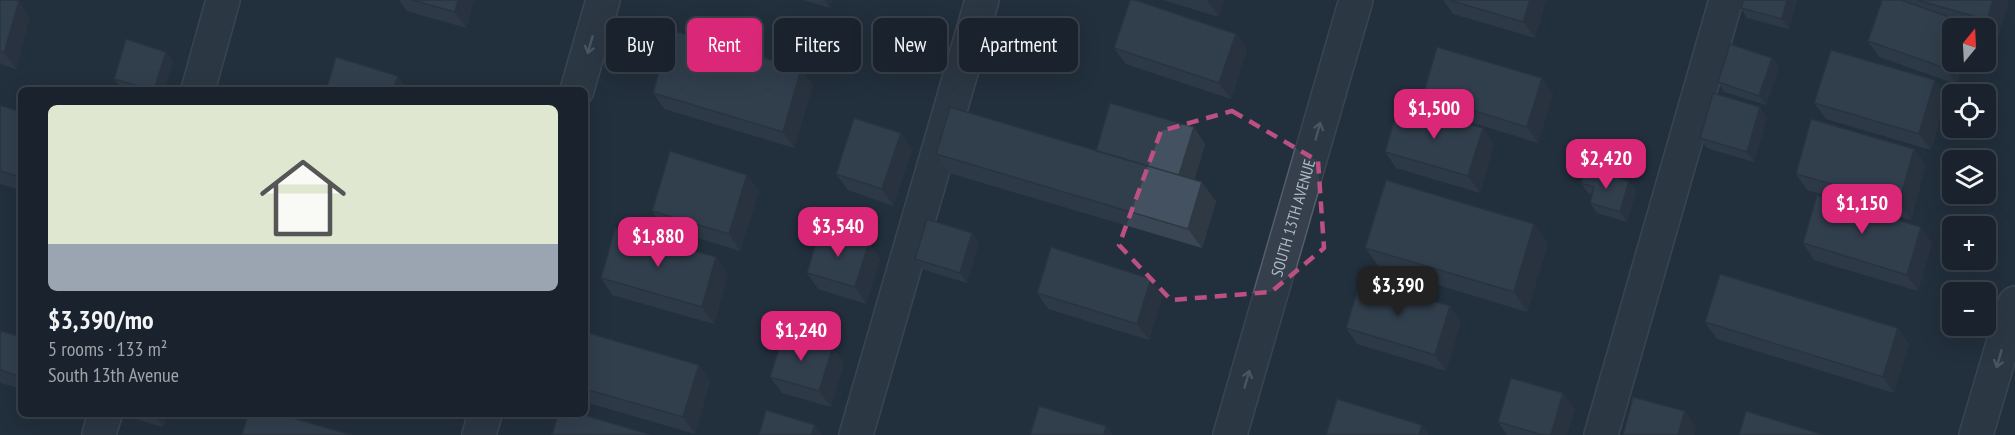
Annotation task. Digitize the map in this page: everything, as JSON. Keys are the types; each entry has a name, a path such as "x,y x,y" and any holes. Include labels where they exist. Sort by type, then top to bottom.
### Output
{"street":[{"path":"199,87 223,0"},
{"path":"578,87 603,0"},
{"path":"856,435 982,0"},
{"name":"SOUTH 13TH AVENUE","path":"1230,435 1356,0"},
{"path":"1601,435 1726,0"},
{"path":"1976,435 2015,303"},
{"path":"99,435 104,417"},
{"path":"479,435 484,417"}],"highlighted area":[{"path":"1232,111 1318,161 1324,248 1271,292 1171,300 1119,245 1161,131"}],"building":[{"path":"0,0 19,1 4,53 0,51"},
{"path":"412,0 458,0 455,12"},
{"path":"1130,0 1236,34 1219,83 1114,48"},
{"path":"1449,0 1530,0 1523,22"},
{"path":"1743,0 1787,0 1782,19 1741,8"},
{"path":"1882,0 1901,0 1952,18 1942,18 1942,67 1868,41"},
{"path":"1917,0 1993,0 1988,18 1980,18"},
{"path":"675,31 687,35 687,72 762,72 762,57 774,61 774,72 800,72 783,132 653,93 659,72 675,72"},
{"path":"126,39 166,52 155,87 141,87 114,79"},
{"path":"1730,44 1772,58 1759,96 1718,82"},
{"path":"1437,47 1542,78 1527,127 1423,95"},
{"path":"1831,50 1935,80 1919,134 1814,103"},
{"path":"336,57 398,76 394,87 327,87"},
{"path":"1713,93 1760,107 1747,152 1700,138"},
{"path":"1110,103 1194,127 1179,175 1096,151"},
{"path":"1399,104 1483,128 1468,176 1385,152"},
{"path":"0,105 18,111 18,169 16,176 0,171"},
{"path":"950,107 1202,182 1188,229 936,154"},
{"path":"854,118 901,133 882,189 836,174"},
{"path":"1811,119 1914,149 1899,203 1796,174"},
{"path":"670,151 747,175 729,234 652,211"},
{"path":"1585,169 1629,181 1620,212 1590,203 1594,187 1581,183"},
{"path":"1386,180 1534,224 1514,292 1365,248"},
{"path":"1817,195 1921,227 1907,275 1803,243"},
{"path":"927,219 972,233 960,273 915,259"},
{"path":"615,228 716,257 702,307 601,278"},
{"path":"820,228 869,243 855,287 807,273"},
{"path":"1051,247 1151,279 1137,324 1037,293"},
{"path":"1720,274 1898,328 1883,377 1705,322"},
{"path":"1361,279 1450,306 1435,355 1346,328"},
{"path":"1,331 18,336 18,376 0,370"},
{"path":"784,332 833,347 819,391 770,377"},
{"path":"588,333 699,365 683,417 588,390"},
{"path":"1511,378 1563,393 1551,435 1543,435 1498,422"},
{"path":"1633,397 1685,411 1678,435 1623,435"},
{"path":"1337,399 1422,425 1419,435 1326,435"},
{"path":"1039,406 1106,426 1104,435 1030,435"},
{"path":"766,410 815,425 811,435 759,435"},
{"path":"1746,411 1824,435 1739,435"},
{"path":"588,416 651,435 552,435 557,417"},
{"path":"247,417 289,417 352,435 242,435"}]}
